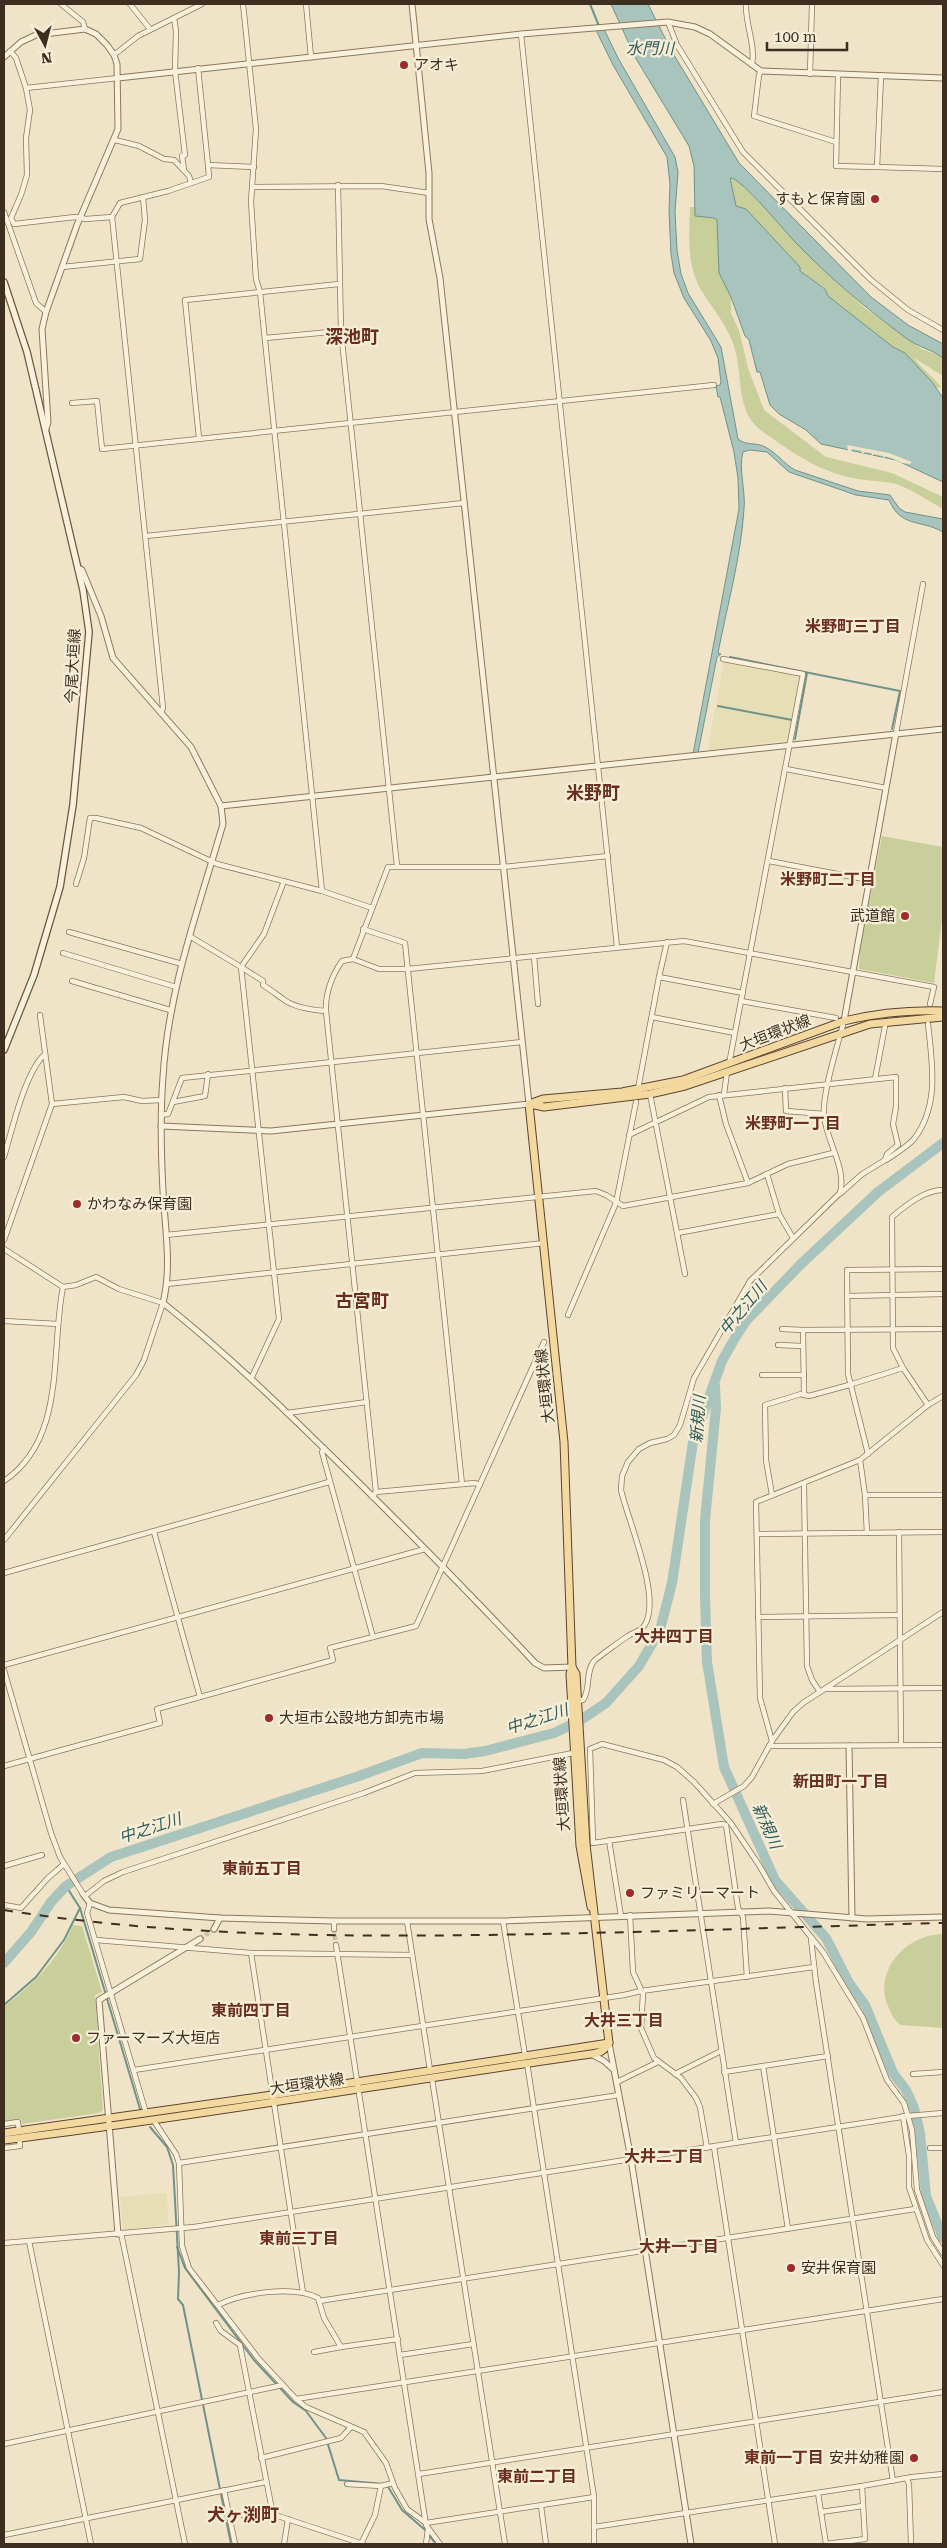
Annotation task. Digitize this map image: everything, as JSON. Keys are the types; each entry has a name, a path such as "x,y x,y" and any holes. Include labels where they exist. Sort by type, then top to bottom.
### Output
{"main road":[{"name":"今尾大垣線","path":"4,282 24,339 46,429 78,568 87,611 89,632 71,826 51,921 34,975 4,1050"},
{"name":"大垣環状線","path":"636,1094 728,1068 840,1020 910,1010 943,1011"},
{"name":"大垣環状線","path":"595,1917 589,1903 580,1846 575,1749 576,1705 570,1674 572,1667 565,1451 529,1104 543,1099 650,1094 870,1024 943,1017"},
{"name":"大垣環状線","path":"575,1749 590,1844 602,1998 609,2043"},
{"name":"大垣環状線","path":"4,2133 19,2134 108,2127 154,2121 357,2081 430,2070 591,2054 600,2052 609,2043"},
{"name":"大垣環状線","path":"4,2140 19,2134 107,2118 272,2098 358,2090 432,2079 609,2043"}],"street":[{"path":"61,4 83,22 85,29"},
{"path":"130,4 150,29"},
{"path":"114,55 150,29 174,18 191,6 202,4"},
{"path":"244,4 256,129 252,187 256,279 260,292 275,430 322,891"},
{"path":"306,4 311,56"},
{"path":"161,1126 258,1132 529,1104 440,278 431,236 429,173 412,4"},
{"path":"746,4 746,22 753,53 752,65"},
{"path":"810,74 812,4"},
{"path":"174,18 176,31 176,71 185,155 182,156 184,170"},
{"path":"668,22 677,45 743,152 870,280 908,310 943,330"},
{"path":"26,88 521,34 668,22 695,27 710,34 761,71 943,78"},
{"path":"4,57 10,51 36,35 85,29 96,34 114,55 118,78 119,122 114,140 80,219 46,312 42,338 48,422 46,429"},
{"path":"521,34 617,947"},
{"path":"10,51 16,58 26,88 30,110 26,138 27,175 21,196 11,218 14,224 112,217"},
{"path":"162,712 146,536 112,217 120,203 209,177 198,68"},
{"path":"761,71 754,116 836,142"},
{"path":"838,75 836,166 943,170"},
{"path":"877,167 880,76"},
{"path":"114,140 139,146 164,159 174,160 184,170 191,183"},
{"path":"208,164 254,167"},
{"path":"338,185 340,331 397,866"},
{"path":"252,187 381,186 429,193"},
{"path":"62,267 140,259 145,220 143,197"},
{"path":"4,212 36,303 46,312"},
{"path":"199,438 185,300 339,284"},
{"path":"265,338 340,331"},
{"path":"72,403 96,401 102,449 714,385"},
{"path":"146,536 464,503"},
{"path":"4,1540 136,1376 144,1360 164,1304 168,1257 161,1126 170,1010 223,824 221,806 192,747 113,658 101,616 82,570 78,568"},
{"path":"840,1193 842,1176 833,1153 824,1114 841,1032 840,1020 852,973 923,584"},
{"path":"723,658 804,674 751,954 721,1095 726,1124 748,1183"},
{"path":"221,806 943,729"},
{"path":"786,769 886,788"},
{"path":"76,884 84,858 90,818 120,822 141,828 212,862 322,891 372,908"},
{"path":"353,959 386,869 397,866 503,868 608,856"},
{"path":"769,861 869,880"},
{"path":"251,1379 280,1319 241,967 264,934 284,881"},
{"path":"363,929 406,943 462,1484"},
{"path":"69,932 182,964"},
{"path":"191,937 263,981 263,985 277,993 283,1000 312,1010 326,1011"},
{"path":"374,1495 367,1402 326,1011 330,984 342,960 353,959 379,969 408,969 684,941 934,987 930,1004"},
{"path":"568,1315 614,1202 629,1135 666,942"},
{"path":"63,953 176,986"},
{"path":"534,956 538,1004"},
{"path":"659,977 743,993"},
{"path":"72,981 170,1010"},
{"path":"741,1001 840,1020"},
{"path":"4,1240 52,1104 40,1015"},
{"path":"652,1017 735,1034"},
{"path":"576,1705 586,1696 588,1677 594,1661 628,1636 643,1628 648,1619 650,1603 648,1582 621,1490 622,1476 628,1462 639,1449 674,1435 680,1425 694,1378 738,1302 763,1266 840,1193 862,1175 913,1140 928,1110 934,1076 928,1024"},
{"path":"875,1079 885,1026"},
{"path":"162,1115 168,1114 182,1078 522,1042"},
{"path":"4,1157 23,1096 38,1060 45,1054"},
{"path":"173,1102 205,1096 208,1074"},
{"path":"629,1135 709,1097 896,1077 896,1107 893,1124 899,1142 887,1154 885,1160"},
{"path":"785,1088 786,1110 824,1114"},
{"path":"650,1094 685,1274"},
{"path":"52,1104 124,1097 142,1101 162,1100"},
{"path":"166,1235 596,1191 623,1206 748,1183 788,1164 833,1153"},
{"path":"767,1174 779,1214 793,1238"},
{"path":"928,1405 903,1368 893,1348 894,1270 892,1216 933,1190 943,1190"},
{"path":"678,1233 779,1214"},
{"path":"167,1284 544,1243"},
{"path":"4,1249 63,1287 76,1285 96,1277 119,1289 164,1304 205,1336 374,1495 540,1666 551,1668 572,1667"},
{"path":"868,1454 849,1385 847,1270 943,1269"},
{"path":"4,1481 23,1466 48,1418 63,1287"},
{"path":"848,1296 943,1294"},
{"path":"4,1321 58,1324"},
{"path":"782,1329 943,1329"},
{"path":"803,1330 804,1395"},
{"path":"4,1766 160,1723 157,1709 334,1660 330,1648 416,1626 544,1342"},
{"path":"778,1345 803,1346"},
{"path":"772,1495 766,1460 765,1405 804,1395 809,1396 903,1368"},
{"path":"762,1375 804,1375"},
{"path":"771,1744 760,1698 756,1502 804,1485 860,1460 928,1405 943,1396"},
{"path":"287,1412 367,1402"},
{"path":"324,1448 322,1452 329,1482 373,1637"},
{"path":"860,1460 865,1495 867,1533"},
{"path":"4,1573 329,1482"},
{"path":"374,1495 462,1484 480,1484"},
{"path":"804,1485 807,1666 812,1680 820,1692"},
{"path":"865,1495 943,1494"},
{"path":"154,1532 200,1697"},
{"path":"899,1532 901,1745"},
{"path":"757,1534 943,1532"},
{"path":"4,1665 425,1549"},
{"path":"713,1804 742,1788 752,1777 771,1744 793,1712 826,1688 943,1612"},
{"path":"758,1617 899,1614"},
{"path":"4,1670 60,1857 90,1903 109,1910 220,1918 334,1921 503,1921 792,1911 852,1918 943,1917"},
{"path":"826,1688 943,1688"},
{"path":"728,1824 687,1828 590,1844 590,1749 593,1746 602,1744 664,1760 677,1767 694,1782 713,1804 759,1865 774,1891 792,1911 823,1952 862,2018 887,2080 898,2092 912,2130 917,2190 933,2237 943,2253"},
{"path":"771,1744 849,1746 943,1744"},
{"path":"849,1746 852,1918"},
{"path":"84,1895 104,1881 123,1872 364,1793 415,1773 482,1771 575,1749"},
{"path":"683,1800 736,2143"},
{"path":"728,1824 739,1912 742,1917 747,1977"},
{"path":"609,1840 621,1916"},
{"path":"4,1866 42,1855"},
{"path":"4,1905 21,1908 48,1878 66,1866"},
{"path":"90,1903 87,1914 146,2113"},
{"path":"630,1916 632,1964 644,2003 641,2028 650,2052 658,2062 681,2078 700,2107 706,2148"},
{"path":"214,1929 220,1918"},
{"path":"334,1921 334,1929"},
{"path":"407,1921 430,2070"},
{"path":"503,1921 594,2497 594,2544"},
{"path":"811,1938 893,2481"},
{"path":"96,1940 251,1952 411,1955"},
{"path":"185,2544 120,2234 107,2118 99,2000 102,1996 200,1940"},
{"path":"336,1945 419,2474 427,2531 426,2544"},
{"path":"251,1952 303,2294"},
{"path":"134,2070 641,1991 814,1967"},
{"path":"609,2043 631,2159 691,2544"},
{"path":"675,2074 721,2051"},
{"path":"591,2054 604,2061 614,2071"},
{"path":"724,2072 828,2056"},
{"path":"617,2082 658,2062"},
{"path":"763,2066 788,2229"},
{"path":"913,2074 943,2072"},
{"path":"432,2079 505,2544"},
{"path":"179,2163 619,2095"},
{"path":"4,2243 181,2229 907,2116 943,2113"},
{"path":"907,2116 909,2188 927,2240 943,2265"},
{"path":"154,2121 176,2154 179,2163 181,2229 184,2257 188,2268 258,2358 281,2386 296,2400 306,2407 364,2432 373,2442 386,2463 393,2483 407,2509 426,2523 594,2497"},
{"path":"4,2124 18,2122 20,2146 4,2148"},
{"path":"714,2147 775,2544"},
{"path":"930,2148 943,2148"},
{"path":"320,2302 916,2209"},
{"path":"29,2241 91,2544"},
{"path":"218,2305 263,2292 310,2294 320,2302 324,2318 341,2347"},
{"path":"296,2400 943,2299"},
{"path":"216,2324 240,2345 273,2515"},
{"path":"314,2352 398,2339"},
{"path":"400,2355 473,2344"},
{"path":"4,2444 281,2386"},
{"path":"419,2474 943,2392"},
{"path":"261,2458 341,2438 351,2427"},
{"path":"594,2527 943,2474"},
{"path":"907,2479 911,2544"},
{"path":"4,2536 266,2482"},
{"path":"347,2484 383,2485 393,2483"},
{"path":"243,2515 273,2515 362,2544 375,2515 383,2485"},
{"path":"818,2493 826,2544 865,2539 862,2486"},
{"path":"224,2490 235,2544"},
{"path":"541,2506 546,2544"},
{"path":"821,2512 863,2506"},
{"path":"284,2544 288,2519"},
{"path":"427,2531 440,2544"}],"shaded area":[{"path":"724,661 800,676 788,740 711,750 708,747"},
{"path":"167,2193 168,2224 123,2230 120,2197"}],"green space":[{"path":"733,177 746,188 814,261 865,308 922,349 943,357 943,376 914,358 941,387 936,388 905,353 893,347 828,296 825,288 800,271 800,267 746,209 736,206 730,178"},
{"path":"690,207 695,207 695,216 717,220 719,271 731,297 731,313 739,330 748,368 764,410 826,457 892,473 943,497 943,509 896,484 847,477 825,470 785,448 764,433 754,423 748,415 742,397 737,359 732,341 703,293 694,273 690,252"},
{"path":"882,836 943,847 943,912 934,983 859,969 860,948"},
{"path":"73,1925 82,1926 102,1992 95,1995 103,2110 99,2113 22,2124 21,2119 4,2122 4,2007 25,1990 53,1960"},
{"path":"943,1934 943,2028 901,2025 896,2021 888,2006 885,1992 885,1979 890,1967 906,1947 918,1940"}],"water":[{"name":"水門川","path":"611,4 648,4 671,50 739,163 871,297 908,325 943,344 943,358 911,341 877,316 810,257 743,186 730,178 736,206 746,209 800,267 800,271 825,289 828,296 893,347 905,353 932,382 943,398 943,482 896,460 821,444 806,430 779,414 770,405 760,372 757,372 749,340 745,336 731,297 719,273 717,220 695,216 694,166 689,146 635,57"},
{"path":"602,25 618,58 675,157 678,172 675,212 677,250 681,274 688,293 721,347 738,439 765,447 795,470 858,491 890,495 899,508 905,512 943,519 943,532 905,519 899,515 889,500 856,495 789,472 767,452 750,450 743,452 741,466 744,502 740,545 718,653 721,654 717,657 698,753 693,754 739,509 738,478 734,452 716,386 720,385 721,382 718,358 711,341 684,298 674,273 671,254 670,184 667,157 613,65 594,26"}],"pier":[{"path":"847,445 889,453 912,462 910,464 902,463 885,456 884,459 883,456 874,454 871,457 872,453 865,452 861,455 862,451 852,449 851,452 848,452"}],"waterway":[{"path":"590,4 599,26"},
{"path":"730,657 900,691 892,729"},
{"path":"795,739 807,673"},
{"path":"718,706 792,720"},
{"name":"中之江川","path":"4,1963 31,1932 51,1902 66,1886 111,1857 359,1776 422,1753 464,1754 485,1751 554,1733 579,1721 606,1703 639,1666 660,1630 672,1583 693,1442 722,1361 735,1338 746,1321 801,1264 878,1192 943,1143"},
{"name":"新規川","path":"715,1386 716,1408 705,1520 705,1596 707,1662 724,1767 775,1880 826,1938 849,1983 865,2005 893,2073 906,2090 914,2108 920,2133 926,2196 943,2238"},
{"path":"66,1886 80,1908 140,2109"},
{"path":"4,2005 36,1977 64,1940 80,1908"},
{"path":"150,2127 167,2147 173,2165 179,2272 178,2299 183,2305 231,2544"},
{"path":"177,2247 185,2268 254,2360 293,2402 306,2411 326,2438 339,2480 383,2484"},
{"path":"387,2485 402,2510 424,2529 436,2544"}],"tunnel":[{"path":"200,1939 214,1929"},
{"path":"334,1929 336,1945"}],"railway":[{"path":"4,1910 122,1925 301,1935 596,1933 943,1923"}],"place":[{"name":"アオキ","path":"404,65"},
{"name":"すもと保育園","path":"875,199"},
{"name":"武道館","path":"905,916"},
{"name":"かわなみ保育園","path":"77,1204"},
{"name":"大垣市公設地方卸売市場","path":"269,1718"},
{"name":"ファミリーマート","path":"630,1893"},
{"name":"ファーマーズ大垣店","path":"76,2038"},
{"name":"安井保育園","path":"791,2268"},
{"name":"安井幼稚園","path":"914,2458"}],"district":[{"name":"深池町","path":"352,336"},
{"name":"米野町三丁目","path":"853,626"},
{"name":"米野町","path":"593,792"},
{"name":"米野町二丁目","path":"828,879"},
{"name":"米野町一丁目","path":"793,1123"},
{"name":"古宮町","path":"362,1300"},
{"name":"大井四丁目","path":"674,1636"},
{"name":"新田町一丁目","path":"841,1781"},
{"name":"東前五丁目","path":"262,1868"},
{"name":"東前四丁目","path":"251,2010"},
{"name":"大井三丁目","path":"624,2020"},
{"name":"大井二丁目","path":"664,2156"},
{"name":"東前三丁目","path":"299,2238"},
{"name":"大井一丁目","path":"679,2246"},
{"name":"東前一丁目","path":"784,2457"},
{"name":"東前二丁目","path":"537,2476"},
{"name":"犬ヶ渕町","path":"243,2514"}]}
